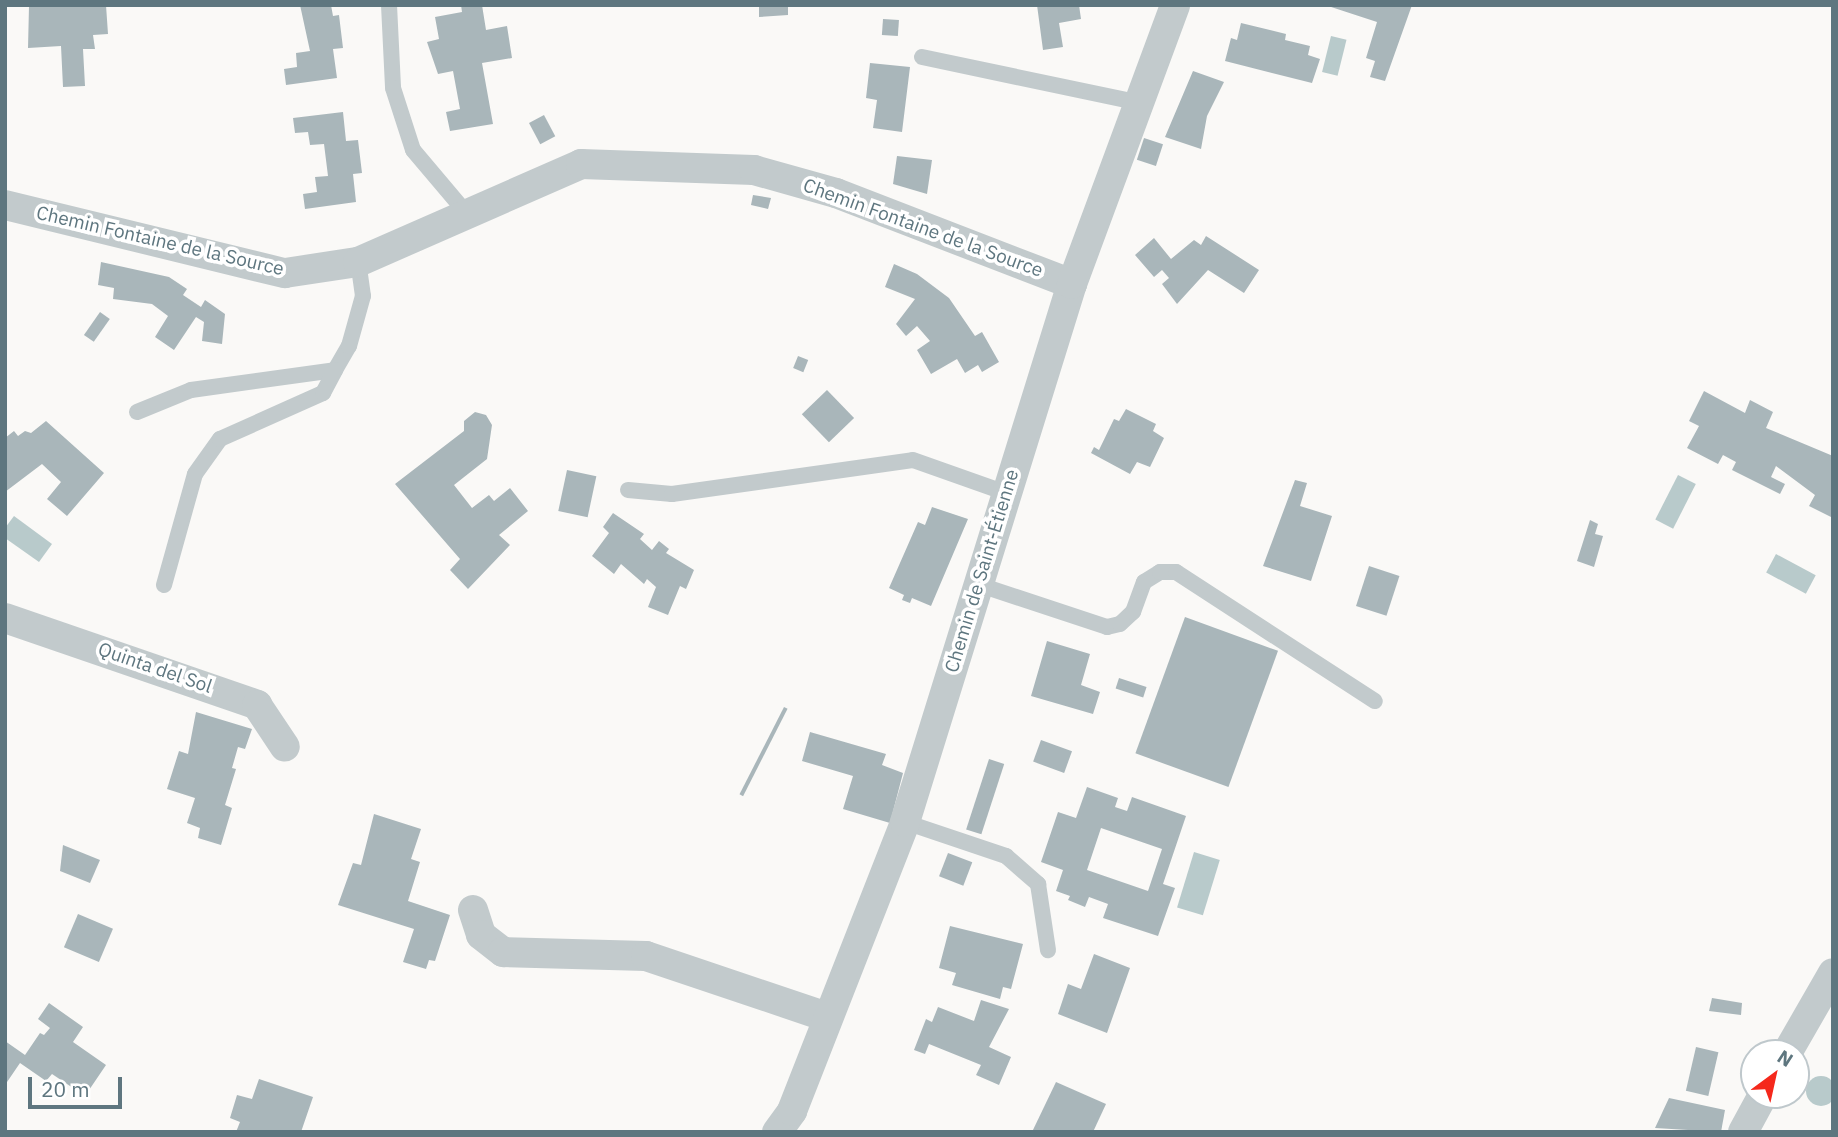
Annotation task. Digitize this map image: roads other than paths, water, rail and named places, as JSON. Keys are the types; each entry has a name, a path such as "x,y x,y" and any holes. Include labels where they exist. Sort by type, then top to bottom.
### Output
{"street":[{"name":"Chemin de Saint-Étienne","path":"777,1132 792,1111 905,822 1072,284 1175,5"},
{"name":"Chemin Fontaine de la Source","path":"5,205 285,272 358,262 581,164 754,170 836,193 1072,284"},
{"name":"Quinta del Sol","path":"5,618 257,705 285,747"},
{"path":"473,910 481,935 503,952 646,956 827,1017"},
{"path":"1798,1039 1825,1004 1833,973"},
{"path":"1744,1132 1756,1109"}],"lane":[{"path":"389,5 393,88 413,150 467,214"},
{"path":"922,57 1141,103"},
{"path":"164,585 195,474 220,439 323,393 349,346 363,296 358,262"},
{"path":"137,412 191,390 335,370"},
{"path":"628,490 671,494 913,460 1006,494"},
{"path":"977,584 1107,627 1133,612 1144,582 1160,572 1176,572 1375,701"},
{"path":"905,822 1006,856 1038,884 1048,950"}]}
